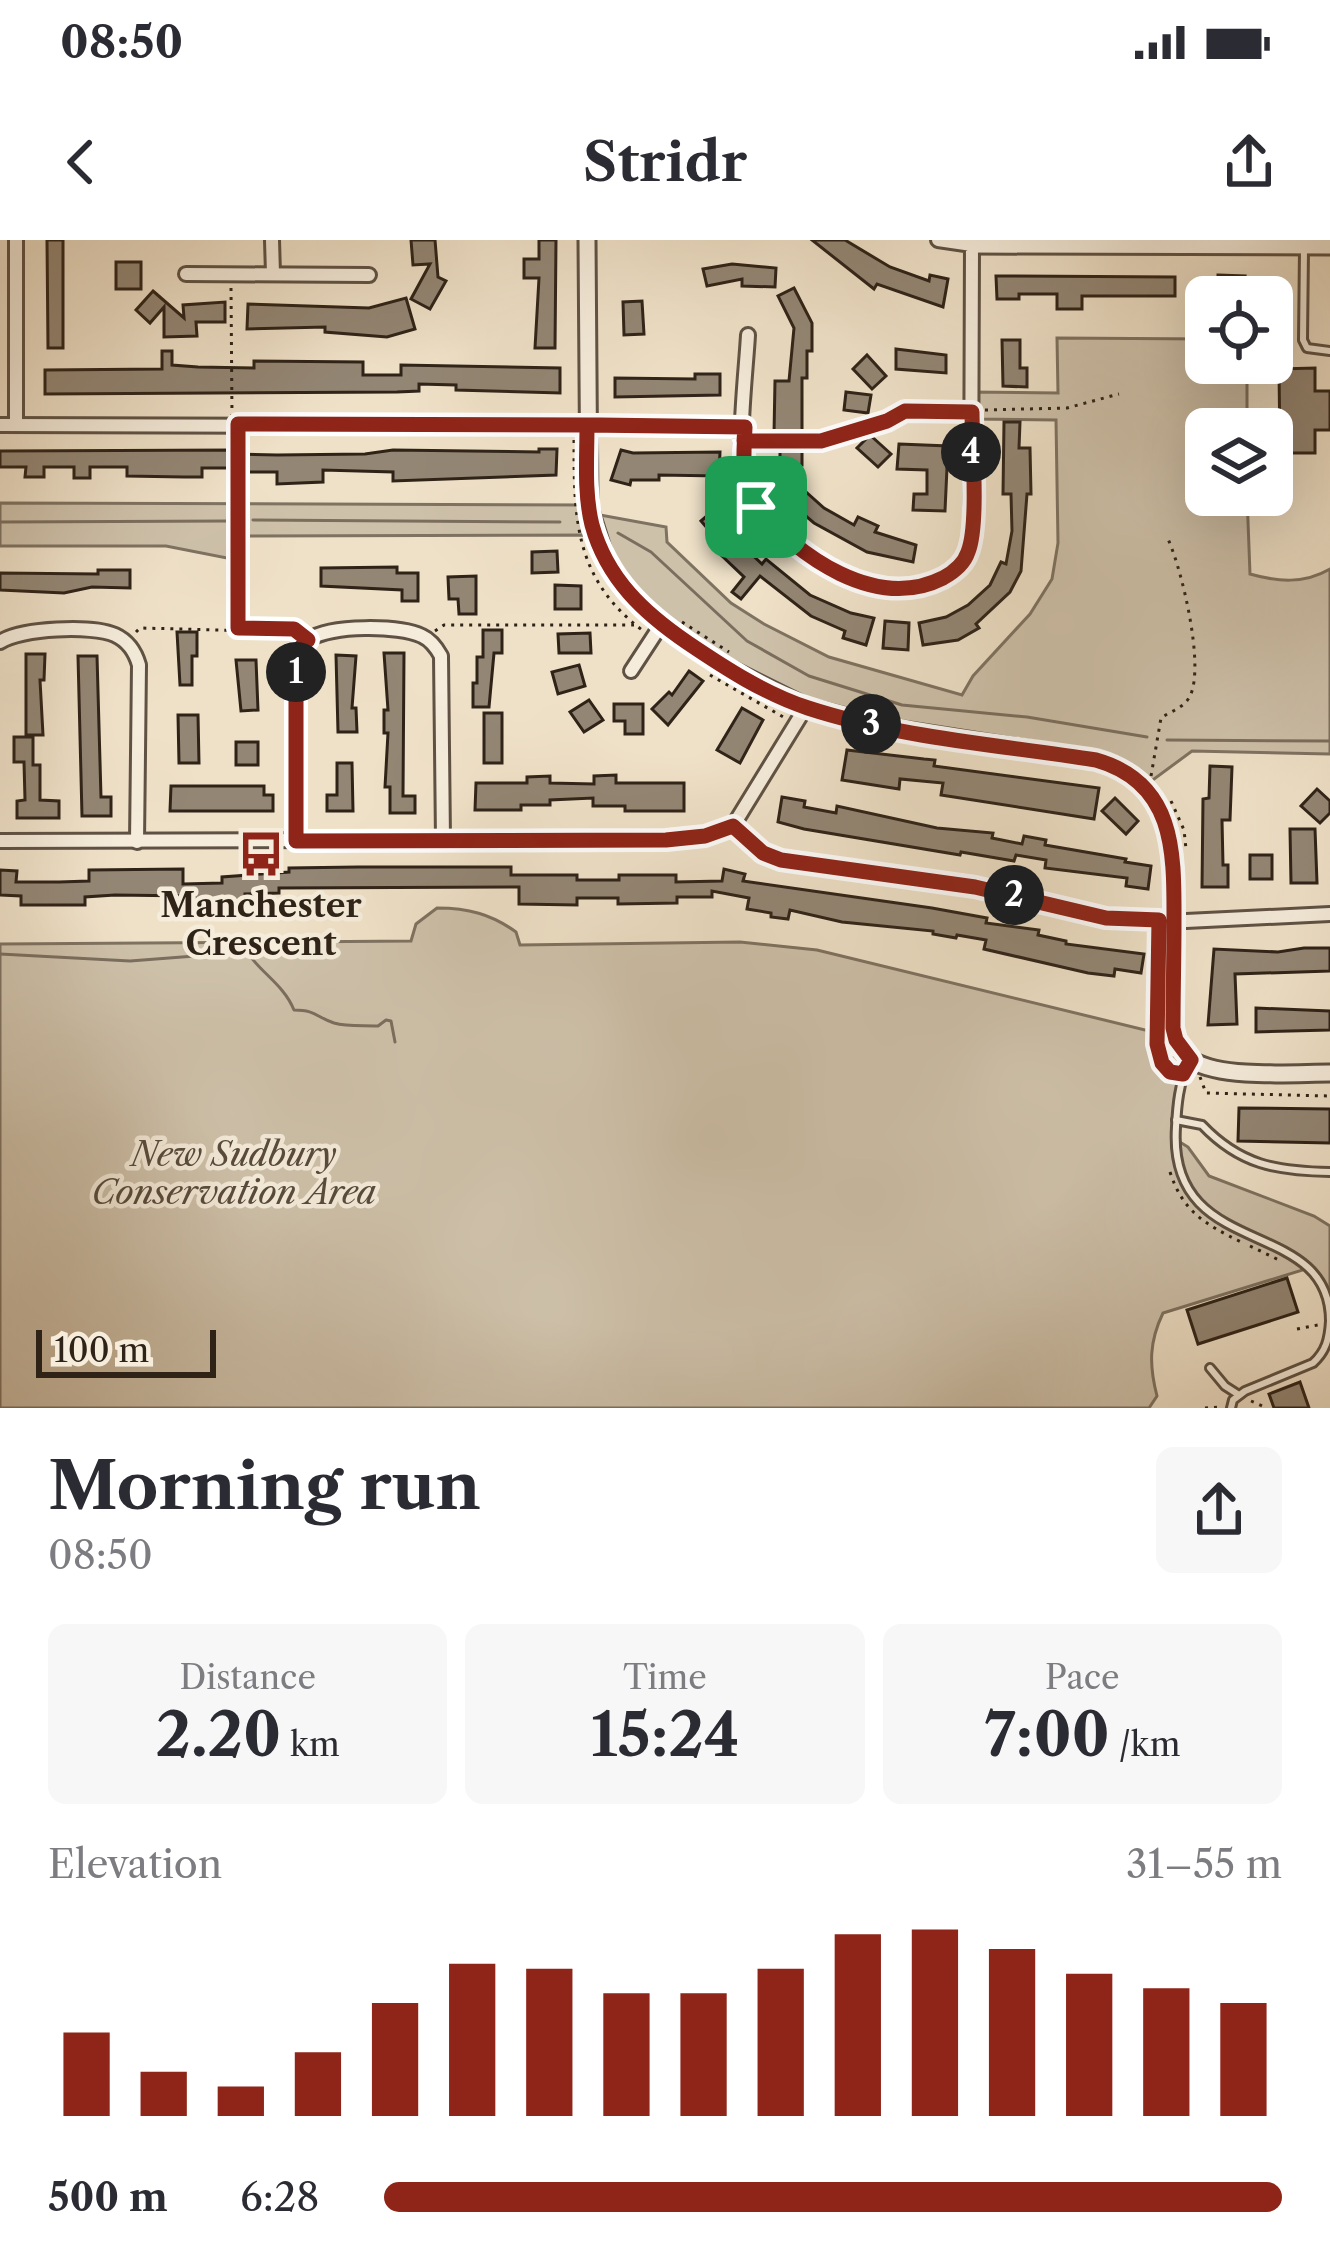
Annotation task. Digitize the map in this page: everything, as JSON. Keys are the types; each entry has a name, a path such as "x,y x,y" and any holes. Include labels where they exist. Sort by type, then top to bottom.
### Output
{"street":[{"path":"16,240 16,424"},
{"path":"272,240 273,274"},
{"path":"586,240 587,489 597,540 622,586 661,625 801,715 1096,760 1116,767 1143,787 1165,818 1174,855 1167,921 1173,1028 1187,1067 1330,1073"},
{"path":"938,240 1330,246"},
{"path":"748,335 744,434 748,495 778,531 809,555 854,580 912,589 951,573 969,550 973,243"},
{"path":"186,274 369,275"},
{"path":"905,411 972,412"},
{"path":"0,425 587,425 744,434"},
{"path":"631,671 661,625"},
{"path":"296,841 296,663 308,640 333,630 399,630 426,638 441,656 442,840"},
{"path":"0,642 22,631 100,632 126,641 139,664 137,842"},
{"path":"0,841 666,840 705,836 733,826 801,715"},
{"path":"733,826 763,853 781,860 975,887 1106,918 1167,921 1330,914"}],"lane":[{"path":"1307,244 1303,340 1307,348 1330,352"},
{"path":"1187,1067 1176,1120 1178,1165 1200,1206 1298,1258 1314,1270 1327,1291 1329,1331 1322,1354 1313,1363 1236,1393 1226,1407"},
{"path":"1176,1120 1202,1125 1216,1143 1278,1171 1330,1172"},
{"path":"1210,1367 1236,1393"}],"path":[{"path":"231,274 238,628"},
{"path":"972,412 1067,408 1119,394"},
{"path":"744,434 821,441 905,411"},
{"path":"1151,778 1161,718 1181,707 1194,684 1181,575 1168,539"},
{"path":"426,638 444,625 636,625"},
{"path":"126,641 140,628 294,629 308,640"},
{"path":"700,669 745,698 801,715"},
{"path":"1159,966 1167,921"},
{"path":"1159,1012 1158,1052 1170,1072 1172,1091"},
{"path":"1170,1072 1187,1067 1200,1077 1206,1093 1330,1096"},
{"path":"1168,1154 1178,1195 1187,1210 1280,1261"},
{"path":"1297,1329 1320,1324 1320,1332"},
{"path":"1204,1408 1226,1407 1236,1393 1267,1408"}],"green space":[{"path":"1057,338 1185,339 1185,384 1247,384 1247,408 1185,408 1185,516 1248,516 1250,574 1291,580 1330,569 1330,754 1192,751 1142,788 1115,768 835,716 659,625 594,535 238,536 237,560 166,546 0,546 0,503 588,505 589,513 666,527 667,542 731,603 764,624 829,657 962,695 973,676 1030,614 1052,579 1058,543 1056,420 971,419 971,392 1058,393"},
{"name":"New Sudbury Conservation Area","path":"437,908 488,916 516,932 520,945 740,942 817,950 1174,1037 1190,1060 1182,1074 1175,1139 1188,1147 1209,1176 1330,1226 1330,1333 1328,1303 1309,1268 1163,1313 1152,1354 1157,1396 1149,1408 0,1408 0,944 411,941 416,924"}],"building":[{"path":"47,240 63,240 63,348 48,348"},
{"path":"411,240 435,240 438,277 446,281 430,309 411,299 430,264 413,265"},
{"path":"539,240 556,240 555,348 535,348 539,278 524,278 524,259 539,259"},
{"path":"812,240 845,240 890,267 929,281 930,275 948,279 943,307 877,284 874,289"},
{"path":"116,262 141,262 141,289 116,289"},
{"path":"732,264 776,268 775,287 742,286 742,279 707,286 703,269"},
{"path":"996,276 1175,277 1175,296 1082,296 1082,309 1057,309 1057,294 997,299"},
{"path":"794,288 812,323 812,351 807,351 807,378 802,378 802,465 780,465 780,434 774,434 775,381 789,381 794,328 778,296"},
{"path":"153,291 184,318 183,305 225,302 225,322 196,322 197,336 164,337 164,307 150,323 136,310"},
{"path":"406,298 415,329 387,337 325,332 325,327 247,329 248,304 369,308"},
{"path":"642,301 644,334 624,335 623,302"},
{"path":"1002,340 1020,340 1020,368 1027,368 1027,387 1003,386"},
{"path":"896,349 946,355 946,373 896,369"},
{"path":"162,351 172,351 172,365 198,367 254,368 254,361 363,362 363,375 401,375 401,365 560,368 560,393 456,390 456,385 419,384 419,391 397,392 45,394 45,370 162,369"},
{"path":"867,355 886,376 872,389 853,369"},
{"path":"1315,368 1315,391 1330,391 1330,430 1315,430 1315,453 1293,453 1293,408 1279,408 1279,384 1293,384 1293,369"},
{"path":"695,374 720,374 720,395 615,397 615,378 695,379"},
{"path":"846,392 871,395 868,413 844,410"},
{"path":"1004,422 1020,422 1019,448 1030,448 1031,494 1027,494 1021,571 1010,592 976,624 979,628 958,640 923,645 919,623 946,617 968,605 990,585 1001,562 1006,564 1012,531 1011,494 1003,494"},
{"path":"870,435 891,454 878,467 857,448"},
{"path":"899,444 948,446 945,511 913,510 914,494 927,494 927,470 897,469"},
{"path":"557,449 556,475 393,481 393,472 323,470 323,482 277,484 277,472 248,472 248,468 202,468 202,477 184,477 127,476 127,467 90,467 90,478 74,478 74,467 44,467 44,477 25,477 26,467 0,467 0,451 234,450 234,454 277,455"},
{"path":"621,450 720,452 719,476 659,475 659,480 631,480 630,485 611,480"},
{"path":"786,474 824,508 854,525 858,517 878,526 875,532 916,545 913,562 867,552 814,523 773,488"},
{"path":"717,507 733,526 727,531 762,564 766,559 810,595 874,618 866,645 843,638 845,631 811,616 760,576 741,599 732,592 744,577 720,554 725,549 701,521"},
{"path":"557,551 558,572 532,573 532,552"},
{"path":"397,567 397,573 418,573 418,601 402,601 402,590 321,586 321,568"},
{"path":"98,570 130,570 130,588 92,587 64,593 0,590 0,573 98,574"},
{"path":"476,576 476,614 459,614 458,599 449,599 448,577"},
{"path":"555,585 581,586 581,609 555,609"},
{"path":"885,621 909,623 908,650 883,648"},
{"path":"483,630 502,630 502,653 494,653 489,707 473,707 477,657 483,657"},
{"path":"177,632 197,632 192,685 180,685"},
{"path":"590,633 591,653 559,653 558,634"},
{"path":"384,653 404,653 403,796 415,796 415,813 390,813 390,787 385,787"},
{"path":"26,654 45,654 44,680 40,680 43,735 26,735"},
{"path":"336,655 356,656 352,708 356,708 357,732 338,732"},
{"path":"78,656 97,656 101,797 111,797 111,816 82,816"},
{"path":"236,660 256,660 258,710 241,711"},
{"path":"579,665 585,686 558,694 552,672"},
{"path":"689,671 703,681 668,725 652,709 669,692 672,695"},
{"path":"589,700 603,720 584,732 570,712"},
{"path":"614,704 643,704 643,734 625,734 625,721 614,721"},
{"path":"742,708 763,720 740,763 717,750"},
{"path":"484,713 502,713 502,763 484,763"},
{"path":"178,715 198,715 199,763 179,763"},
{"path":"14,737 33,737 33,765 40,765 40,800 59,801 59,818 17,818 17,801 25,800 24,762 14,762"},
{"path":"236,742 258,742 258,765 236,765"},
{"path":"847,750 1099,788 1094,819 941,795 943,783 900,779 899,789 842,780"},
{"path":"337,763 352,763 353,811 327,811 327,795 337,795"},
{"path":"1210,766 1232,767 1230,820 1222,820 1228,887 1202,887 1203,799 1209,798"},
{"path":"616,775 616,783 684,783 684,811 625,811 625,806 593,806 593,798 550,800 550,805 521,805 521,810 475,810 476,783 527,783 527,777 550,776 550,783 594,784 594,776"},
{"path":"171,786 264,786 264,795 273,795 273,811 170,811"},
{"path":"1317,789 1330,801 1330,813 1320,823 1301,806"},
{"path":"782,797 836,813 837,806 937,828 993,833 992,838 1022,844 1024,836 1046,840 1045,845 1126,859 1151,866 1148,889 1126,886 1127,878 1045,868 1046,860 960,855 804,829 778,822"},
{"path":"1115,798 1138,821 1126,834 1102,811"},
{"path":"1290,829 1315,829 1317,883 1291,883"},
{"path":"1250,855 1272,855 1272,879 1250,879"},
{"path":"511,867 511,875 619,880 619,875 676,875 676,882 722,881 724,869 745,874 743,881 987,918 986,923 1039,930 1038,935 1066,944 1144,954 1141,973 1115,969 1114,976 1088,973 984,949 986,940 842,922 790,910 788,919 771,917 771,913 747,909 749,898 712,891 712,897 677,897 677,903 618,904 618,898 577,898 577,905 519,904 519,887 279,888 279,893 245,894 245,905 222,905 222,899 190,896 115,895 85,897 85,905 21,905 21,896 0,895 0,870 17,871 16,882 59,882 89,881 89,870 183,869 183,884 222,883 222,877 289,872 289,868"},
{"path":"1330,948 1330,971 1235,974 1237,1024 1208,1025 1214,949 1278,952"},
{"path":"1256,1008 1330,1011 1330,1030 1256,1032"},
{"path":"1239,1108 1330,1109 1330,1143 1238,1141"},
{"path":"1287,1278 1298,1312 1198,1344 1187,1310"},
{"path":"1300,1382 1309,1408 1274,1408 1269,1394"}],"waterway":[{"path":"253,520 560,522"},
{"path":"0,522 229,521"},
{"path":"618,533 651,552 747,641 809,676 902,705 1027,717 1147,737"},
{"path":"1167,740 1330,741"},
{"path":"0,954 130,961 247,952 294,1010 345,1025 378,1026 391,1021 395,1042"}],"place":[{"name":"Manchester Crescent","path":"261,854"}],"route":[{"path":"756,507 744,481 744,454 745,427 600,425 238,424 238,628 294,629 308,640 296,663 296,841 666,840 691,839 733,826 763,853 781,860 975,887 1079,914 1159,920 1158,1052 1170,1072 1183,1074 1191,1060 1173,1028 1172,836 1143,787 1116,767 1096,760 885,727 778,696 712,660 646,613 612,571 592,524 587,425 745,427 744,441 821,441 905,411 972,412 969,550 951,573 928,585 901,589 854,580 791,542 756,507"}]}
